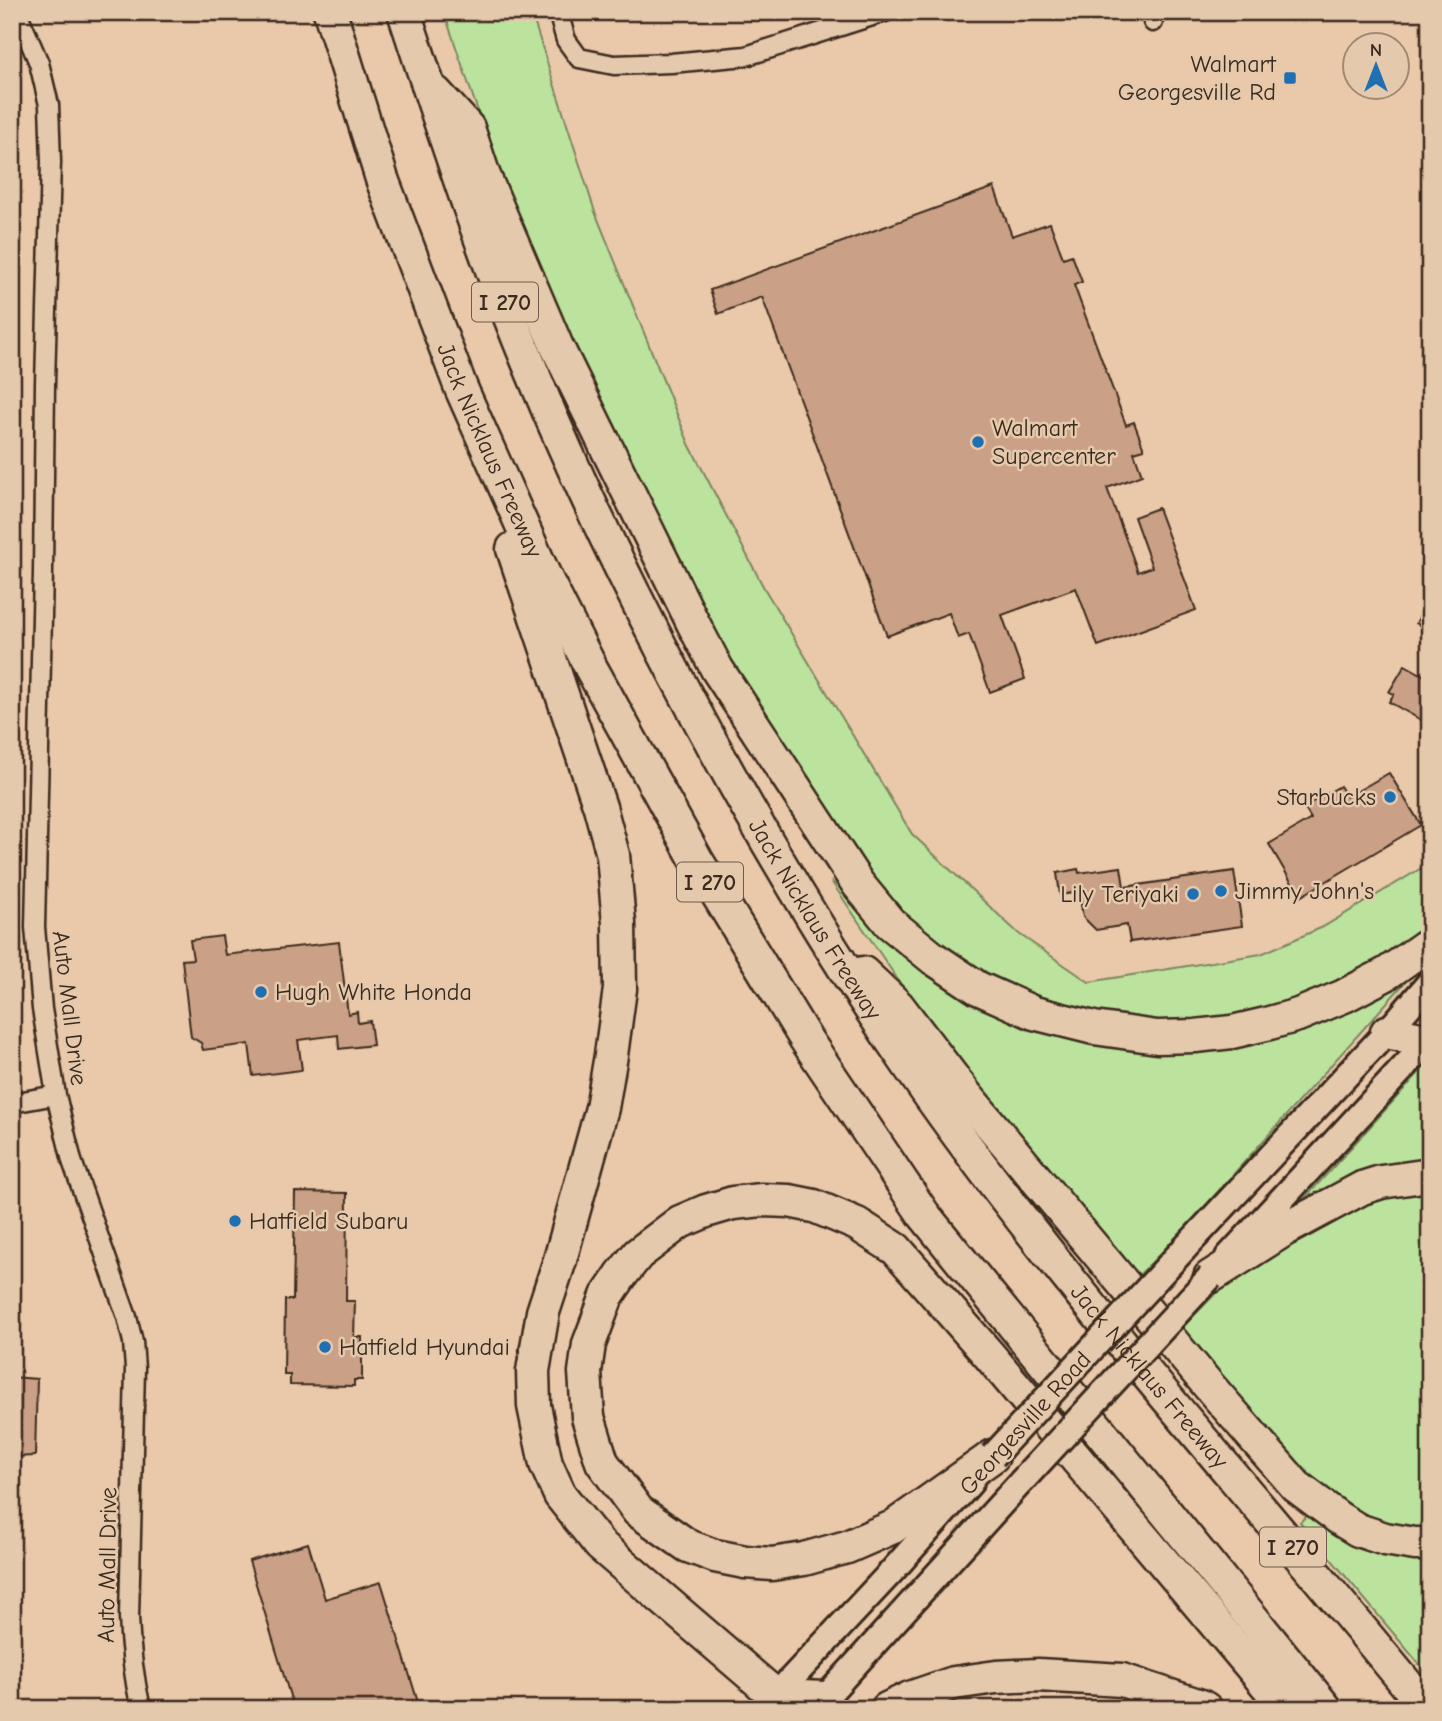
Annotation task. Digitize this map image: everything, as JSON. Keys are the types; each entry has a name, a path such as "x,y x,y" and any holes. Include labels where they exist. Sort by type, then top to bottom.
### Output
{"highway":[{"name":"Jack Nicklaus Freeway","path":"330,12 383,179 461,388 545,577 590,668 672,817 805,1038 924,1215 1326,1709"},
{"name":"Jack Nicklaus Freeway","path":"404,12 484,248 531,369 595,514 649,625 745,805 824,936 914,1073 988,1177 1070,1282 1427,1709"},
{"path":"428,84 468,128 484,176 562,358 717,669 851,874 890,923 933,958 978,988 1034,1013 1094,1028 1157,1037 1233,1032 1298,1015 1386,974 1430,943"},
{"path":"461,388 480,452 600,807 613,855 619,923 620,989 602,1108 543,1312 533,1371 534,1406 546,1464 560,1495 600,1545 770,1702 820,1703"},
{"path":"824,936 898,1006 966,1095 1296,1486 1358,1530 1385,1539 1430,1544"},
{"path":"1387,1032 1429,1040"},
{"path":"1210,1277 1284,1230 1362,1188 1381,1182 1430,1175"},
{"path":"993,1456 893,1527 847,1547 804,1559 772,1564 715,1556 688,1546 638,1511 603,1462 588,1417 585,1372 589,1345 607,1296 622,1274 638,1254 680,1222 733,1203 762,1200 789,1201 814,1206 858,1224 896,1249 989,1355 1287,1709"},
{"path":"887,1709 954,1683 1038,1675 1122,1680 1206,1709"}],"main road":[{"name":"Georgesville Road","path":"770,1702 1430,982"},
{"name":"Georgesville Road","path":"820,1703 1429,1040"}],"street":[{"name":"Auto Mall Drive","path":"17,12 39,62 49,105 51,162 35,928 42,1009 56,1095 72,1161 127,1317 133,1342 135,1382 129,1617 134,1677 141,1709"},
{"path":"558,12 566,40 579,58 614,65 746,56 885,12"},
{"path":"12,1103 56,1095"}],"green space":[{"path":"444,12 531,12 595,212 689,444 764,588 912,834 1019,934 1089,982 1261,954 1323,927 1430,863 1430,924 1372,966 1270,1012 1168,1026 1030,1003 973,973 873,890 749,700 534,275"},
{"path":"831,881 955,984 1184,1045 1403,974 1408,979 1179,1235 1135,1279 1026,1148 915,1005"},
{"path":"1427,1064 1430,1066 1430,1167 1296,1208"},
{"path":"1430,1187 1430,1529 1413,1530 1365,1519 1311,1486 1178,1332 1222,1287 1330,1214 1379,1193"},
{"path":"1310,1513 1430,1552 1430,1677 1300,1522"}],"building":[{"name":"Walmart Supercenter","path":"994,187 1012,236 1050,223 1063,258 1072,255 1082,282 1074,285 1126,425 1134,422 1144,449 1134,452 1142,475 1107,488 1138,572 1152,567 1134,517 1158,508 1196,610 1098,646 1076,588 1002,615 1025,679 990,692 969,634 958,638 949,613 887,636 762,297 718,314 710,290"},
{"path":"1430,598 1430,631 1416,623"},
{"path":"1405,665 1430,679 1430,725 1389,702 1394,694 1389,692"},
{"path":"1389,773 1421,825 1300,897 1269,844 1311,819 1304,807 1340,786 1347,797"},
{"path":"1121,867 1124,887 1234,871 1242,926 1130,942 1127,925 1096,930 1083,917 1079,892 1060,895 1057,873"},
{"path":"222,936 225,955 339,942 348,1014 357,1012 358,1023 370,1021 373,1045 339,1049 338,1035 298,1040 302,1070 253,1076 249,1044 203,1050 201,1043 191,1037 182,960 193,959 190,940"},
{"path":"295,1192 347,1193 346,1301 355,1301 354,1337 362,1337 362,1380 354,1380 354,1386 290,1385 290,1375 284,1375 285,1300 293,1300"},
{"path":"12,1377 37,1379 35,1456 12,1457"},
{"path":"308,1543 325,1599 381,1582 420,1709 294,1709 249,1561"}],"place":[{"name":"Walmart Georgesville Rd","path":"1290,78"},
{"name":"Walmart Supercenter","path":"978,442"},
{"name":"Starbucks","path":"1390,797"},
{"name":"Jimmy John's","path":"1221,891"},
{"name":"Lily Teriyaki","path":"1193,894"},
{"name":"Hugh White Honda","path":"261,992"},
{"name":"Hatfield Subaru","path":"235,1221"},
{"name":"Hatfield Hyundai","path":"325,1347"}]}
